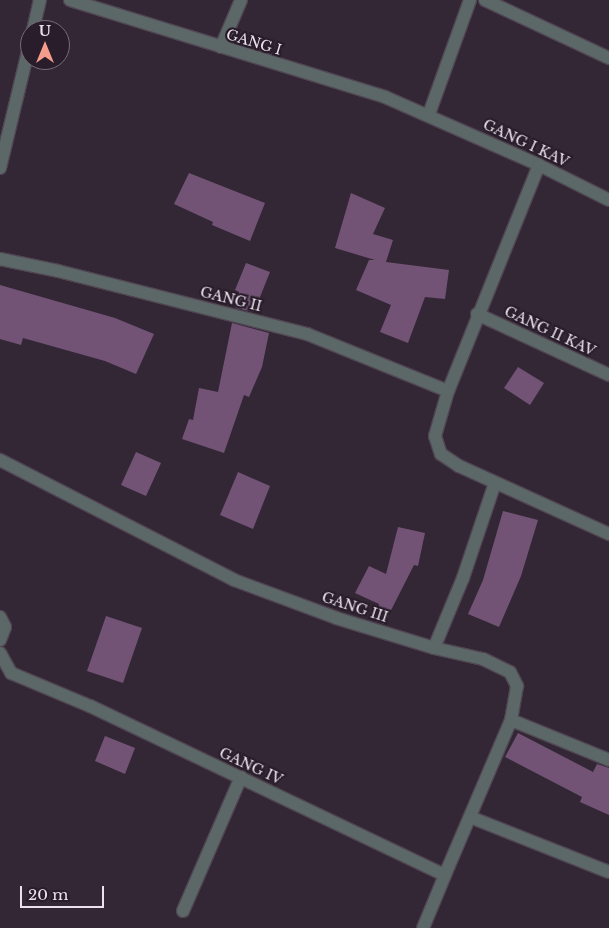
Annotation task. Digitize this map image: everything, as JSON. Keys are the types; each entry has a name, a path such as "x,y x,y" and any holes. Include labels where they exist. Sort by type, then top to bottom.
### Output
{"street":[{"path":"35,20 40,0"},
{"name":"GANG I","path":"70,0 385,97 428,114"},
{"path":"221,47 241,0"},
{"path":"428,114 470,0"},
{"path":"485,0 609,58"},
{"path":"0,168 24,70"},
{"name":"GANG I KAV","path":"428,114 609,200"},
{"path":"538,165 448,391 435,436 441,454 495,483 609,534"},
{"name":"GANG II","path":"0,259 58,271 307,334 448,391"},
{"name":"GANG II KAV","path":"478,314 609,375"},
{"name":"GANG III","path":"0,460 234,580 336,618 434,648 483,659 510,672 517,686 512,720 445,875"},
{"path":"434,648 464,578 495,483"},
{"path":"0,617 5,627 0,640"},
{"name":"GANG IV","path":"0,653 11,673 90,706 445,875"},
{"path":"512,720 609,760"},
{"path":"183,911 241,777"},
{"path":"470,817 609,872"},
{"path":"423,928 445,875"}],"building":[{"path":"189,173 265,203 250,241 212,225 213,222 174,204"},
{"path":"351,193 385,208 373,234 393,240 386,262 449,270 445,299 425,297 408,343 380,332 391,305 356,290 369,260 375,260 335,248"},
{"path":"246,263 270,272 254,312 236,308 239,292 235,290"},
{"path":"0,285 115,318 154,334 136,374 105,361 23,338 21,345 0,339"},
{"path":"232,323 269,333 262,367 249,397 244,395 224,453 182,439 189,419 193,420 199,388 218,392"},
{"path":"518,367 544,383 530,405 504,388"},
{"path":"136,452 161,463 146,496 121,485"},
{"path":"238,472 270,486 253,529 220,515"},
{"path":"503,511 538,520 521,576 499,627 468,614 483,580"},
{"path":"398,527 425,533 418,566 414,565 384,624 375,621 379,604 355,593 369,566 386,574"},
{"path":"106,616 142,628 123,683 87,671"},
{"path":"518,733 593,772 597,764 609,768 609,815 580,802 582,797 505,757"},
{"path":"105,736 135,748 125,774 95,761"}]}
